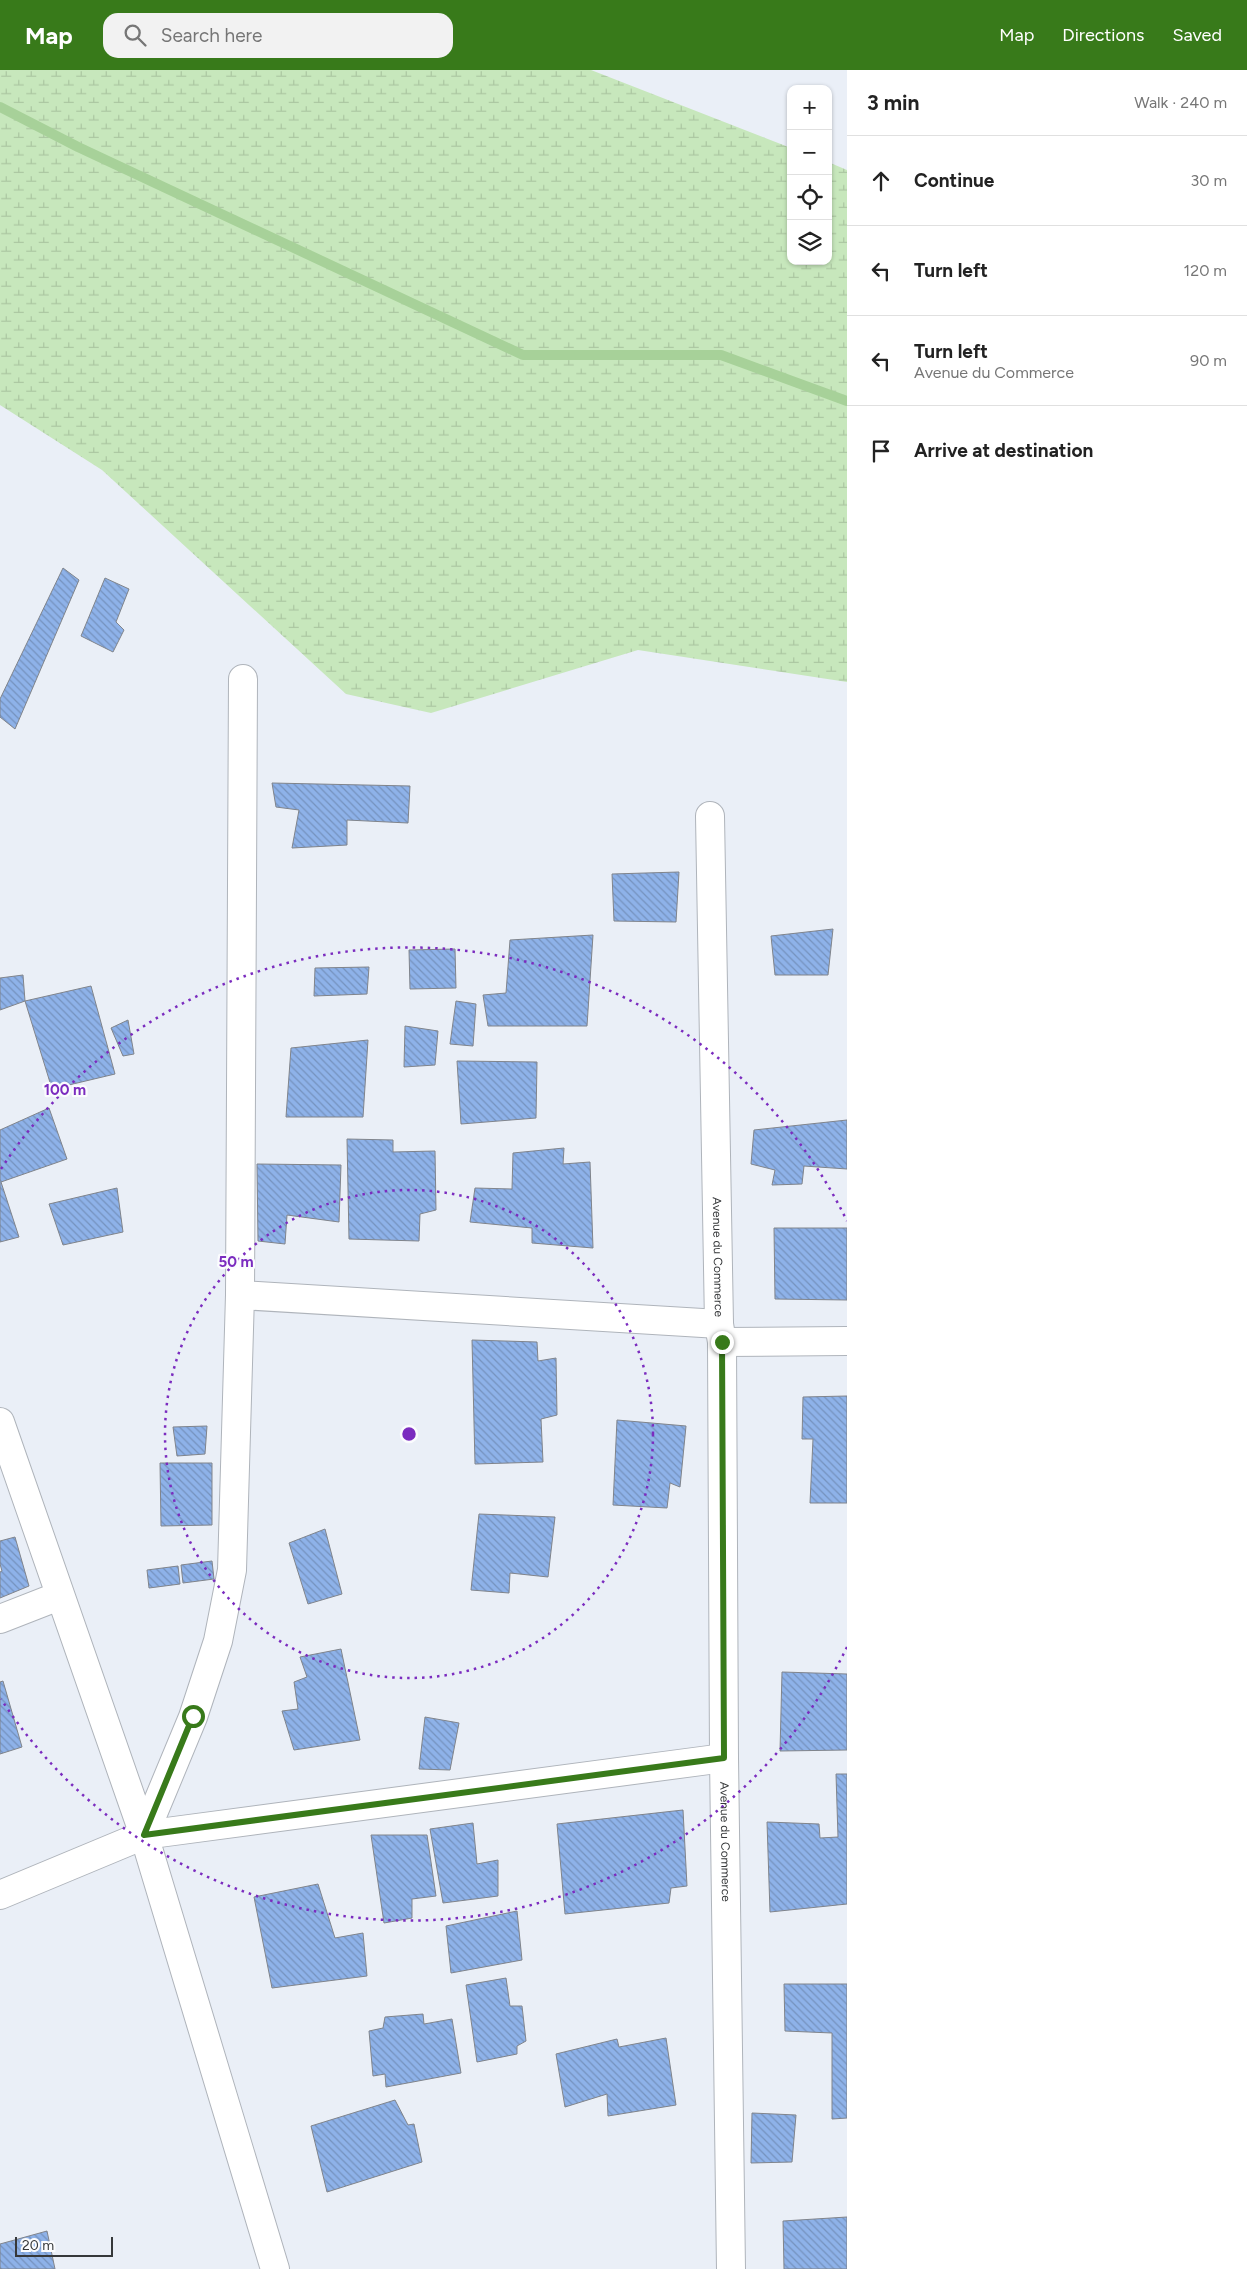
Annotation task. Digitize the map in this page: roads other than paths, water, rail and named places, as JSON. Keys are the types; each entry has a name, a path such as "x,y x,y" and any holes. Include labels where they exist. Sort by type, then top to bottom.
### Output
{"street":[{"path":"144,1835 193,1716 218,1641 232,1570 240,1295 243,678"},
{"name":"Avenue du Commerce","path":"710,816 721,1333 730,2269"},
{"path":"240,1295 721,1333 847,1341"},
{"path":"0,1422 144,1835 275,2269"},
{"path":"0,1619 60,1596"},
{"path":"0,1895 144,1835 724,1758"}],"waterway":[{"path":"0,107 78,147 523,355 721,355 847,401"}]}
